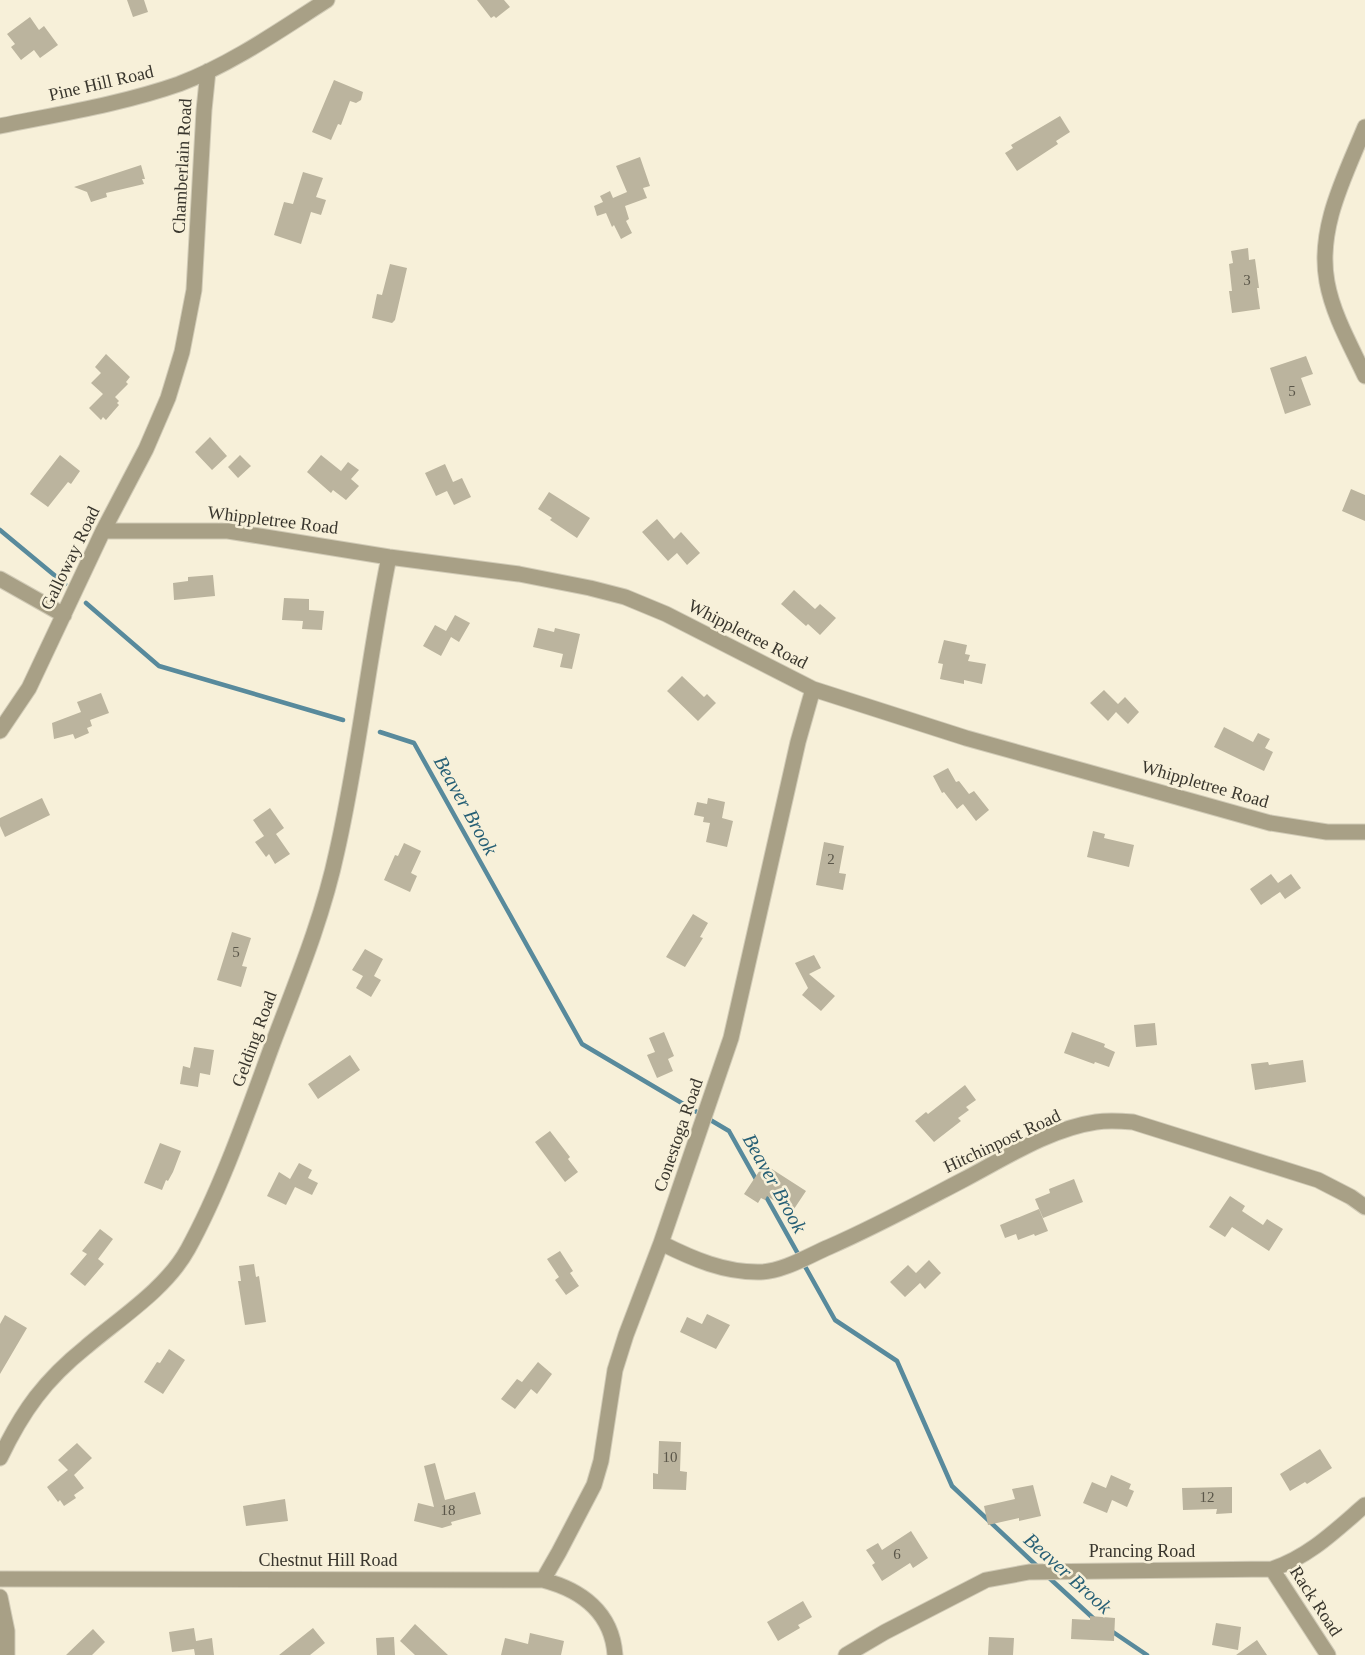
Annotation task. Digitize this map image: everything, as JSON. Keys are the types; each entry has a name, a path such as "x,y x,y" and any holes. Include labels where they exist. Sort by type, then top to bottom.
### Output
{"street":[{"path":"208,71 262,42 327,0"},
{"name":"Pine Hill Road","path":"0,126 155,92 208,71"},
{"name":"Chamberlain Road","path":"168,398 182,352 194,290 208,71"},
{"path":"1364,370 1331,299 1326,273 1325,246 1335,202 1365,127"},
{"name":"Galloway Road","path":"0,731 28,688 103,531 146,449 168,398"},
{"name":"Whippletree Road","path":"103,531 228,531 390,557 519,574 590,588 625,597 666,614 813,689 966,738 1270,823 1327,832 1365,832"},
{"name":"Gelding Road","path":"0,1458 13,1430 33,1399 84,1348 142,1302 164,1280 187,1251 207,1212 251,1104 310,944 337,853 363,709 375,624 390,557"},
{"path":"0,579 64,615"},
{"name":"Conestoga Road","path":"543,1580 594,1485 601,1461 615,1370 731,1038 798,742 813,689"},
{"name":"Hitchinpost Road","path":"661,1243 691,1258 719,1267 763,1272 780,1269 846,1240 1032,1145 1095,1122 1133,1122 1318,1180 1365,1207"},
{"name":"Prancing Road","path":"846,1655 885,1632 986,1580 1029,1572 1272,1569 1297,1559 1315,1548 1365,1505"},
{"name":"Rack Road","path":"1272,1569 1328,1655"},
{"name":"Chestnut Hill Road","path":"0,1580 543,1580 573,1590 596,1607 611,1634 615,1655"},
{"path":"0,1597 7,1631 7,1655"}],"building":[{"path":"127,0 144,0 148,12 133,17"},
{"path":"477,0 504,0 510,7 496,18 494,16 491,18"},
{"path":"30,17 39,30 44,26 58,45 40,58 34,50 21,60 11,47 15,44 7,34"},
{"path":"334,80 363,92 361,100 356,103 350,101 341,125 338,124 331,140 312,132"},
{"path":"1060,116 1070,132 1056,141 1058,144 1017,171 1005,153 1013,148 1011,145"},
{"path":"640,157 650,186 643,188 647,198 625,206 629,219 626,221 632,233 621,239 606,213 597,216 594,206 603,202 600,196 610,191 613,198 627,192 616,166"},
{"path":"141,165 144,184 106,193 107,197 91,202 87,192 74,187"},
{"path":"303,172 323,178 316,197 326,200 321,215 311,212 301,244 274,235 284,202 293,204"},
{"path":"1248,248 1249,260 1255,259 1260,309 1232,313 1229,291 1232,291 1229,264 1233,263 1231,251"},
{"path":"390,264 407,268 395,320 392,323 372,318 377,294 382,295"},
{"path":"106,354 130,377 126,382 128,384 115,397 119,405 106,420 103,417 101,420 89,408 103,394 91,383 101,373 95,367"},
{"path":"1306,356 1313,374 1301,378 1311,405 1285,414 1270,368"},
{"path":"210,437 227,456 212,470 195,452"},
{"path":"60,455 80,471 71,484 68,482 48,507 30,494"},
{"path":"240,455 251,466 238,478 228,467"},
{"path":"321,455 341,471 348,462 359,470 351,479 359,486 346,500 333,490 331,493 307,472"},
{"path":"445,464 453,482 462,478 471,497 454,505 447,491 436,496 425,473"},
{"path":"1351,489 1365,495 1365,521 1342,511"},
{"path":"549,492 590,518 577,538 538,509"},
{"path":"657,519 674,539 681,532 700,553 687,565 677,553 668,561 642,532"},
{"path":"213,575 215,596 174,600 173,583 188,581 188,577"},
{"path":"794,590 815,609 820,604 836,618 820,635 781,604"},
{"path":"284,598 309,599 309,610 324,611 322,630 302,629 303,621 282,620"},
{"path":"455,615 470,623 459,642 451,637 441,656 423,646 435,625 446,631"},
{"path":"538,628 554,632 555,628 580,634 572,669 560,667 563,654 533,647"},
{"path":"944,640 967,645 965,654 970,655 968,661 986,664 982,684 964,680 964,684 940,679 943,664 938,663"},
{"path":"682,676 704,697 707,694 716,703 698,721 667,691"},
{"path":"1104,690 1118,704 1125,697 1139,712 1128,724 1116,712 1108,721 1090,703"},
{"path":"101,693 109,713 90,720 92,726 87,728 89,733 75,739 73,734 54,739 52,723 81,712 77,702"},
{"path":"1224,727 1253,742 1258,733 1270,739 1265,748 1273,752 1264,771 1214,747"},
{"path":"948,768 956,782 959,781 969,794 974,791 989,810 976,821 963,804 957,809 944,792 942,793 933,776"},
{"path":"42,798 50,815 5,837 0,826 0,818"},
{"path":"708,798 725,802 722,818 733,821 727,847 706,842 710,823 703,822 704,817 694,815 697,802 707,804"},
{"path":"270,808 284,828 276,834 290,854 275,864 269,854 266,857 255,842 264,836 253,820"},
{"path":"1093,831 1105,834 1104,838 1134,845 1129,867 1087,857"},
{"path":"824,842 844,846 839,873 846,874 843,890 816,885"},
{"path":"404,843 421,851 411,873 417,876 410,892 384,880 395,855 398,856"},
{"path":"1271,874 1278,883 1291,874 1301,888 1285,899 1280,892 1261,905 1250,889"},
{"path":"693,914 708,923 700,937 703,938 685,967 666,957"},
{"path":"232,932 251,938 242,966 247,967 241,987 217,980"},
{"path":"365,949 383,959 374,976 381,980 371,997 356,988 363,976 352,970"},
{"path":"814,955 821,968 809,974 835,996 821,1011 802,995 808,988 795,963"},
{"path":"1155,1023 1157,1045 1136,1047 1134,1025"},
{"path":"664,1032 674,1056 668,1059 673,1071 657,1078 647,1055 655,1052 649,1038"},
{"path":"1072,1032 1105,1044 1104,1047 1115,1052 1109,1067 1064,1053"},
{"path":"194,1047 214,1050 210,1075 200,1073 198,1087 180,1084 183,1066 190,1068"},
{"path":"350,1055 360,1070 318,1099 308,1084"},
{"path":"1303,1060 1306,1082 1255,1090 1251,1064 1268,1062 1269,1065"},
{"path":"965,1085 976,1100 966,1107 969,1110 958,1118 961,1121 934,1142 915,1121 926,1112 928,1114"},
{"path":"550,1131 570,1157 568,1159 578,1172 565,1182 535,1142"},
{"path":"160,1143 181,1151 173,1172 168,1181 166,1180 162,1190 144,1183"},
{"path":"299,1163 312,1170 308,1178 318,1183 312,1195 295,1187 286,1205 267,1196 279,1172 290,1179"},
{"path":"764,1164 806,1191 792,1212 767,1196 765,1200 761,1198 758,1203 744,1194"},
{"path":"1074,1179 1083,1202 1043,1218 1035,1199 1050,1193 1049,1189"},
{"path":"1230,1196 1245,1206 1242,1211 1263,1225 1267,1219 1283,1229 1269,1251 1232,1227 1225,1237 1209,1227"},
{"path":"1039,1209 1048,1231 1018,1240 1016,1234 1005,1238 1000,1225"},
{"path":"100,1229 113,1239 98,1259 104,1264 85,1286 70,1274 87,1254 82,1251"},
{"path":"560,1251 573,1271 570,1273 579,1286 566,1295 555,1280 559,1277 547,1259"},
{"path":"929,1260 941,1273 925,1289 920,1283 905,1297 890,1282 908,1265 916,1273"},
{"path":"254,1264 256,1277 259,1276 266,1322 245,1325 238,1281 241,1281 239,1266"},
{"path":"707,1314 730,1325 716,1349 680,1332 687,1317 702,1324"},
{"path":"5,1315 27,1328 0,1374 0,1324"},
{"path":"169,1349 185,1360 163,1394 144,1382"},
{"path":"538,1362 552,1374 537,1394 531,1389 515,1409 501,1399 517,1379 522,1382"},
{"path":"659,1441 681,1442 680,1471 687,1472 686,1490 653,1489 653,1473 658,1474"},
{"path":"77,1443 92,1458 74,1475 84,1488 74,1495 76,1498 64,1506 60,1500 58,1502 47,1487 68,1470 58,1460"},
{"path":"1320,1449 1332,1468 1307,1484 1305,1482 1290,1491 1280,1474"},
{"path":"435,1463 445,1500 475,1492 481,1514 451,1522 452,1525 442,1528 414,1521 418,1503 434,1507 424,1466"},
{"path":"1111,1475 1131,1484 1129,1489 1134,1491 1127,1507 1112,1500 1107,1513 1083,1503 1092,1482 1106,1488"},
{"path":"1033,1485 1041,1516 988,1525 984,1506 1015,1499 1012,1489"},
{"path":"1232,1487 1232,1513 1216,1514 1217,1509 1183,1510 1182,1488"},
{"path":"285,1499 288,1521 246,1526 243,1506"},
{"path":"911,1531 928,1558 913,1568 910,1563 882,1581 872,1565 875,1563 866,1550 878,1543 882,1550"},
{"path":"803,1601 812,1617 798,1625 800,1628 778,1641 767,1622"},
{"path":"1090,1616 1115,1618 1114,1641 1071,1639 1072,1619 1090,1620"},
{"path":"1216,1623 1241,1627 1238,1650 1212,1645"},
{"path":"415,1624 448,1655 415,1655 400,1641"},
{"path":"194,1628 196,1641 212,1638 214,1655 195,1655 194,1649 172,1652 169,1632"},
{"path":"313,1628 325,1643 310,1655 279,1655"},
{"path":"93,1629 105,1642 92,1655 66,1655"},
{"path":"530,1633 564,1641 561,1655 501,1655 505,1638 528,1644"},
{"path":"394,1637 395,1655 377,1655 376,1638"},
{"path":"989,1637 1014,1638 1013,1655 988,1655"},
{"path":"1257,1640 1267,1655 1236,1655"}],"waterway":[{"name":"Beaver Brook","path":"0,530 65,584"},
{"name":"Beaver Brook","path":"86,603 159,666 343,720"},
{"name":"Beaver Brook","path":"380,732 414,743 582,1044 729,1131 757,1181"},
{"name":"Beaver Brook","path":"764,1193 835,1320 897,1361 952,1486 1038,1567"},
{"name":"Beaver Brook","path":"1046,1575 1093,1618"},
{"name":"Beaver Brook","path":"1110,1630 1147,1655"}]}
